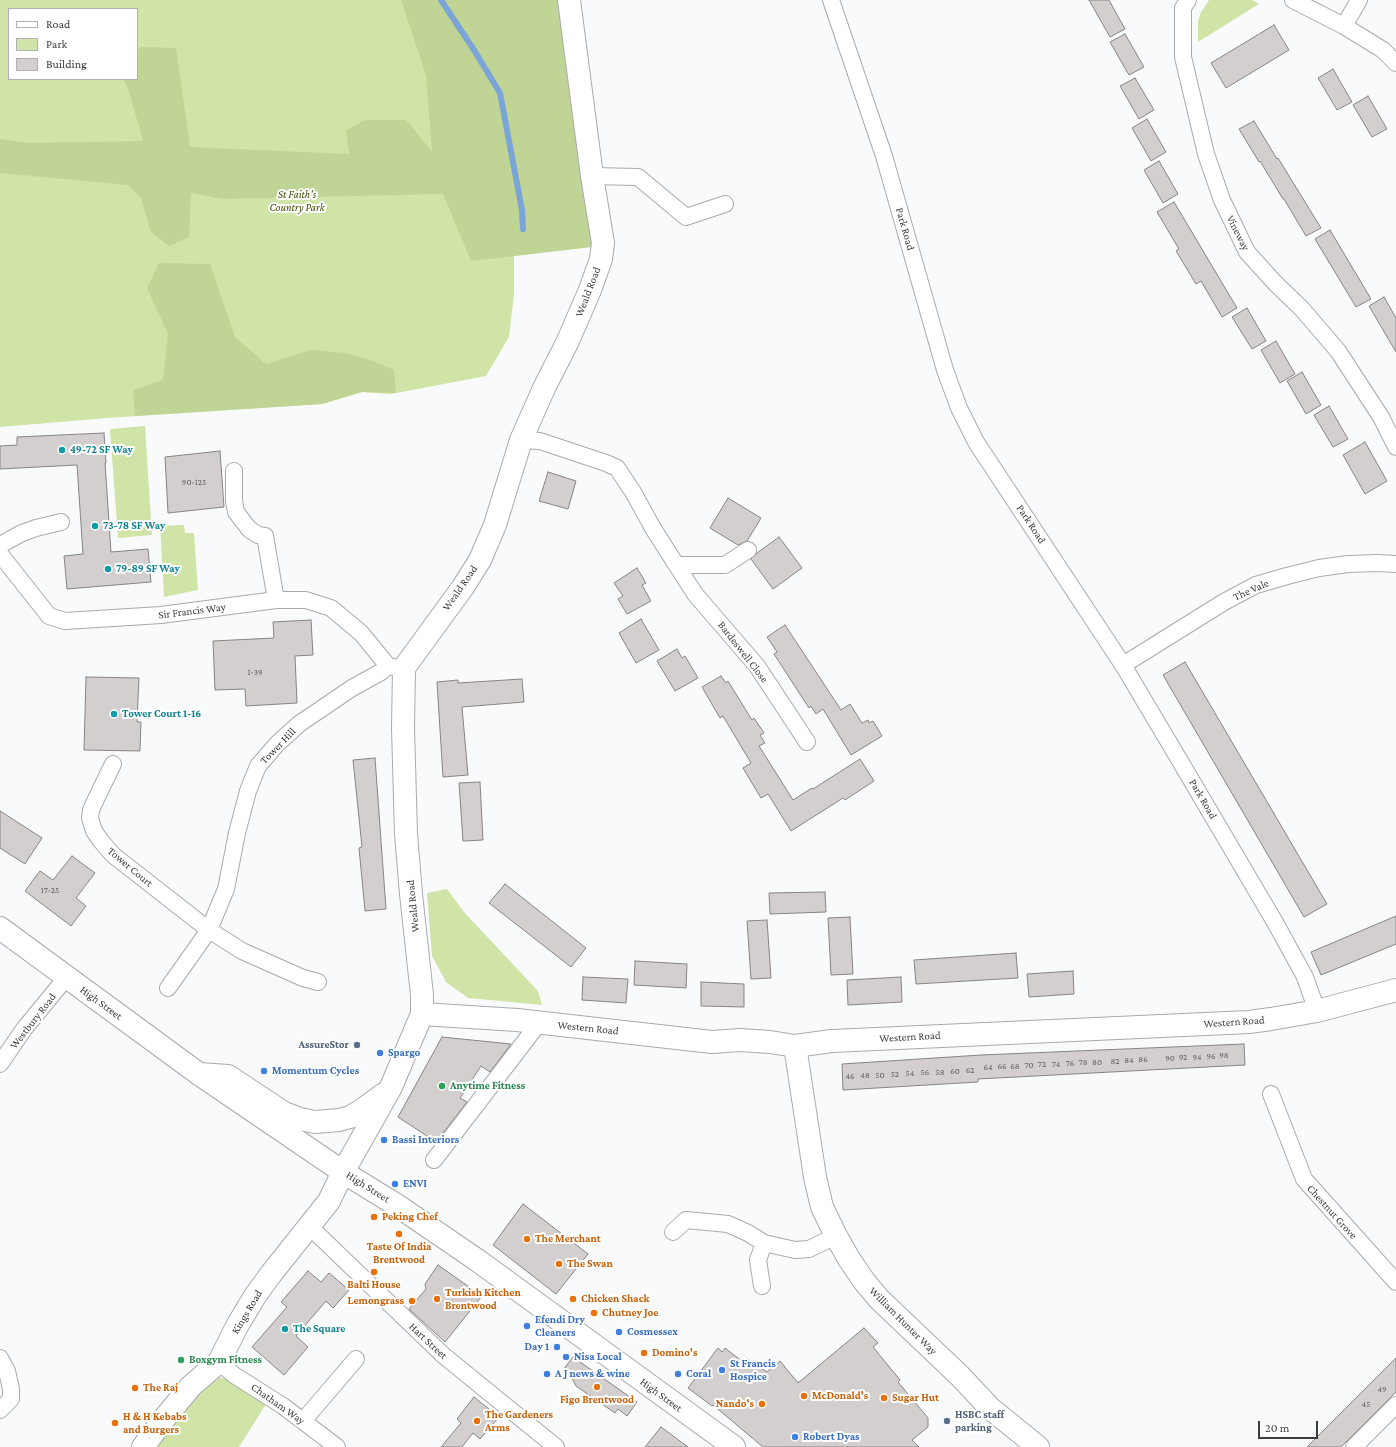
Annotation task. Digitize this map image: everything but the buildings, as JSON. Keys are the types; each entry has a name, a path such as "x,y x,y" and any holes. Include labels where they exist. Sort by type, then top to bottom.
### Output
{"street":[{"name":"Weald Road","path":"343,1172 391,1087 422,1014 422,995 406,834 403,728 396,667 462,587 480,560 495,525 521,440 545,386 567,343 590,290 601,259 604,243 592,176 569,0"},
{"name":"Park Road","path":"831,0 884,156 945,370 959,408 976,442 1123,665 1276,924 1305,977 1317,1010"},
{"name":"Vineway","path":"1188,0 1183,8 1183,57 1206,154 1222,200 1247,252 1302,309 1338,351 1394,439"},
{"path":"1294,0 1344,26 1383,50 1396,63"},
{"path":"1344,26 1359,0"},
{"path":"592,176 638,177 686,217 725,204"},
{"name":"Bardeswell Close","path":"521,440 540,441 617,468 695,594 756,666 807,742"},
{"path":"234,471 234,501 236,512 249,529 258,535 265,536 276,600"},
{"path":"0,545 22,533 61,522"},
{"path":"677,565 725,565 748,550"},
{"name":"Sir Francis Way","path":"0,554 49,616 65,621 161,615 276,600 306,600 331,608 362,633 396,667"},
{"name":"The Vale","path":"1123,665 1224,602 1256,585 1319,568 1348,564 1396,564"},
{"name":"Tower Hill","path":"168,988 209,930 226,889 237,833 248,791 258,766 277,744 299,724 352,688 381,672 396,667"},
{"name":"Tower Court","path":"113,764 91,810 90,818 94,831 113,855 209,930"},
{"name":"High Street","path":"0,928 66,978 103,1003 199,1074 343,1172 398,1206 477,1260 734,1447"},
{"path":"209,930 242,951 303,978 318,982"},
{"name":"Westbury Road","path":"0,1064 24,1029 66,978"},
{"name":"Western Road","path":"422,1014 539,1023 712,1042 740,1040 770,1042 795,1046 832,1040 1249,1022 1317,1010 1396,990"},
{"path":"434,1160 539,1023"},
{"name":"William Hunter Way","path":"795,1046 815,1177 822,1207 836,1236 864,1281 879,1300 960,1376 990,1408 1038,1447"},
{"path":"199,1074 228,1076 284,1113 300,1119 315,1122 339,1120 350,1117 376,1101 391,1087"},
{"name":"Chestnut Grove","path":"1271,1094 1304,1179 1394,1276"},
{"name":"Kings Road","path":"143,1447 163,1420 192,1386 219,1362 237,1326 255,1296 330,1201 343,1172"},
{"path":"673,1232 686,1220 728,1224 764,1243 795,1250 809,1249 836,1236"},
{"name":"Hart Street","path":"309,1226 443,1355 556,1447"},
{"path":"762,1286 758,1260 764,1243"},
{"path":"0,1358 7,1371 11,1388 11,1398 0,1410"},
{"path":"303,1421 356,1359"},
{"name":"Chatham Way","path":"219,1362 234,1375 283,1406 337,1447"},
{"path":"1354,1447 1396,1405"}],"green space":[{"name":"St Faith's Country Park","path":"0,0 569,0 591,247 514,256 514,294 509,337 486,376 391,394 362,392 322,404 107,418 0,427"},
{"path":"401,0 569,0 592,176 591,247 471,261 443,194 222,199 191,193 189,237 169,246 151,232 141,198 128,185 0,173 0,139 28,143 143,141 128,88 124,80 138,80 138,49 141,47 176,48 190,147 349,154 346,130 365,120 406,120 432,151 426,75"},
{"path":"1209,0 1252,0 1259,4 1198,42 1198,21 1201,12"},
{"path":"159,263 210,264 235,337 266,364 311,350 345,353 373,361 394,370 396,393 362,392 322,404 135,416 133,390 163,380 168,334 147,288"},
{"path":"145,426 152,535 118,538 110,429"},
{"path":"184,525 185,533 194,533 198,590 164,597 160,526"},
{"path":"447,889 464,912 538,991 542,1005 468,998 446,982 432,956 427,893"},
{"path":"219,1377 259,1390 271,1396 239,1447 143,1447 191,1396"}],"waterway":[{"path":"441,0 500,93 522,210 523,229"}],"place":[{"name":"49-72 SF Way","path":"62,450"},
{"name":"73-78 SF Way","path":"95,526"},
{"name":"79-89 SF Way","path":"108,569"},
{"name":"Tower Court 1-16","path":"114,714"},
{"name":"AssureStor","path":"357,1045"},
{"name":"Spargo","path":"380,1053"},
{"name":"Momentum Cycles","path":"264,1071"},
{"name":"Anytime Fitness","path":"442,1086"},
{"name":"Bassi Interiors","path":"384,1140"},
{"name":"ENVI","path":"395,1184"},
{"name":"Peking Chef","path":"374,1217"},
{"name":"Taste Of India Brentwood","path":"399,1234"},
{"name":"The Merchant","path":"527,1239"},
{"name":"The Swan","path":"559,1264"},
{"name":"Balti House","path":"374,1272"},
{"name":"Turkish Kitchen Brentwood","path":"437,1299"},
{"name":"Chicken Shack","path":"573,1299"},
{"name":"Lemongrass","path":"412,1301"},
{"name":"Chutney Joe","path":"594,1313"},
{"name":"Efendi Dry Cleaners","path":"527,1326"},
{"name":"The Square","path":"285,1329"},
{"name":"Cosmessex","path":"619,1332"},
{"name":"Day 1","path":"557,1347"},
{"name":"Domino's","path":"644,1353"},
{"name":"Nisa Local","path":"566,1357"},
{"name":"Boxgym Fitness","path":"181,1360"},
{"name":"St Francis Hospice","path":"722,1370"},
{"name":"A J news & wine","path":"547,1374"},
{"name":"Coral","path":"678,1374"},
{"name":"Figo Brentwood","path":"597,1387"},
{"name":"The Raj","path":"135,1388"},
{"name":"McDonald's","path":"804,1396"},
{"name":"Sugar Hut","path":"884,1398"},
{"name":"Nando's","path":"762,1404"},
{"name":"The Gardeners Arms","path":"477,1421"},
{"name":"HSBC staff parking","path":"947,1421"},
{"name":"H & H Kebabs and Burgers","path":"115,1423"},
{"name":"Robert Dyas","path":"795,1437"}]}
